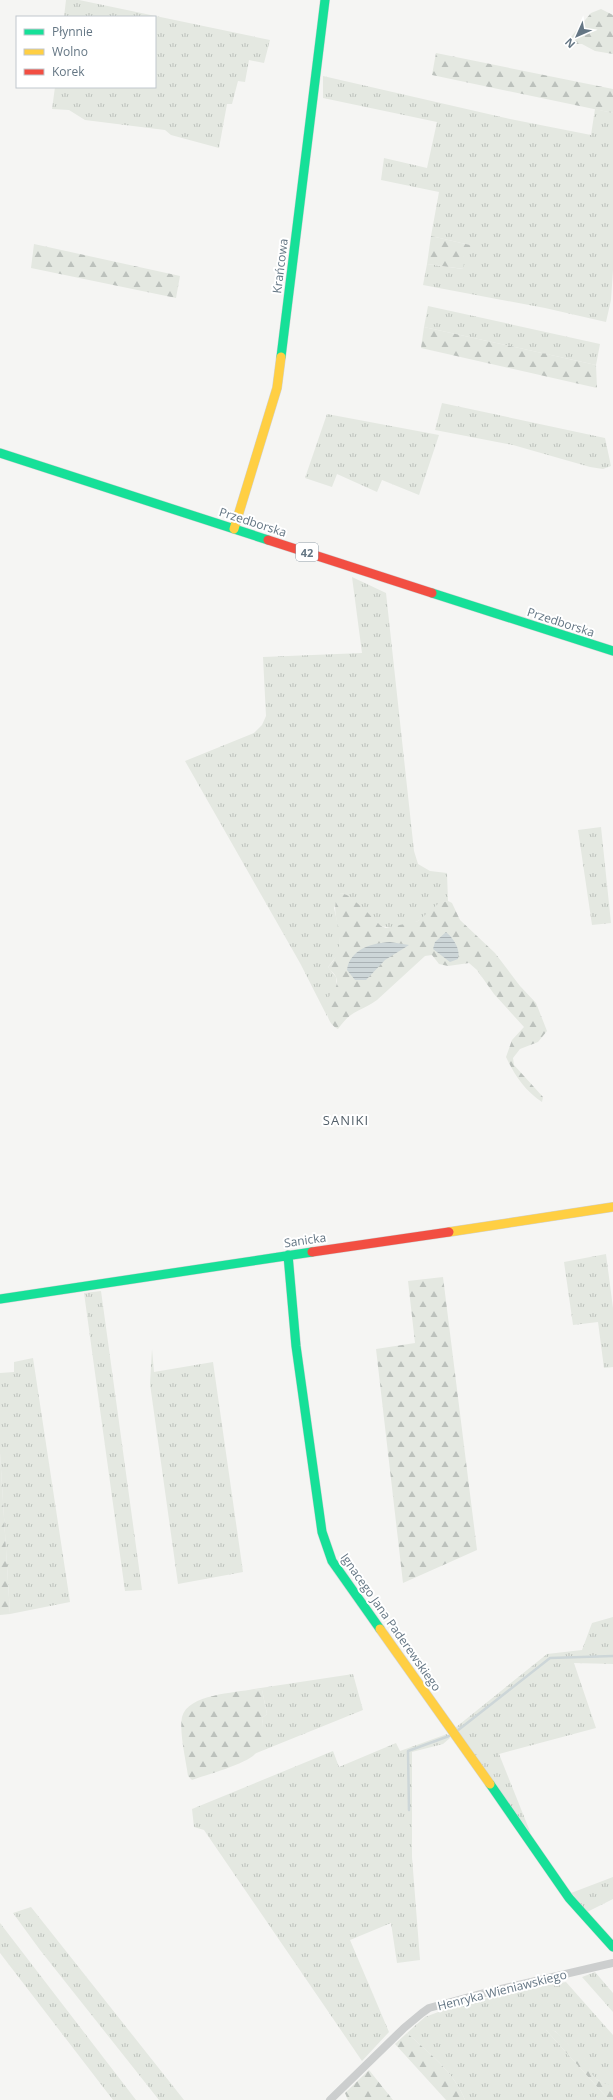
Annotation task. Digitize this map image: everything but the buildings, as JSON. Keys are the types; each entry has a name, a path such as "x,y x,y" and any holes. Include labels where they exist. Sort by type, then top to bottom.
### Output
{"street":[{"name":"Krańcowa","path":"234,529 277,388 325,0"},
{"name":"Przedborska","path":"0,453 613,651"},
{"name":"Sanicka","path":"0,1299 613,1207"},
{"name":"Ignacego Jana Paderewskiego","path":"288,1255 296,1346 322,1532 332,1561 511,1813 569,1898 613,1947"},
{"name":"Henryka Wieniawskiego","path":"330,2100 400,2032 430,2008 484,1993 613,1963"}],"green space":[{"path":"66,0 79,0 155,16 64,16"},
{"path":"601,9 613,15 613,54 595,51 582,44 572,44 570,38 591,13"},
{"path":"156,16 270,40 264,63 249,60 245,82 238,81 232,104 227,104 219,148 171,135 165,130 85,120 69,110 52,109 55,88 156,88"},
{"path":"436,53 613,89 613,113 432,75"},
{"path":"323,76 510,119 591,135 595,109 613,113 613,270 611,300 606,322 545,308 423,285 427,264 463,269 463,257 470,245 431,236 439,192 381,180 384,158 427,168 437,122 323,98"},
{"path":"431,236 470,245 473,253 463,257 464,269 427,264"},
{"path":"34,244 180,276 176,298 31,268"},
{"path":"428,306 600,344 596,365 424,327"},
{"path":"424,327 596,365 597,388 421,348"},
{"path":"442,403 605,438 611,466 603,469 590,467 513,445 435,430"},
{"path":"327,414 439,435 419,495 382,480 377,492 337,474 332,487 305,478"},
{"path":"352,577 386,593 414,851 418,864 430,871 447,873 448,901 438,905 418,921 400,926 385,927 381,926 347,895 341,893 334,908 340,934 339,953 328,967 336,977 337,988 328,1000 327,1016 300,963 185,761 254,733 262,725 266,716 263,657 362,653"},
{"path":"601,827 611,923 592,925 578,830"},
{"path":"341,893 347,895 362,907 381,926 386,928 418,921 438,904 448,901 452,903 460,920 495,953 520,986 536,1003 547,1031 538,1042 520,1049 513,1058 514,1065 543,1097 542,1102 530,1093 521,1082 506,1057 512,1040 524,1027 494,994 477,970 469,963 448,966 439,964 432,955 425,956 377,1000 352,1014 338,1029 332,1024 329,1020 326,1008 328,999 336,987 337,981 328,967 336,957 339,947 335,909 336,901"},
{"path":"606,1254 613,1308 613,1367 604,1368 598,1322 573,1325 564,1262"},
{"path":"443,1277 477,1550 403,1583 376,1349 415,1343 408,1281"},
{"path":"101,1291 142,1590 125,1591 84,1293"},
{"path":"152,1349 154,1372 213,1362 243,1572 178,1584 150,1384"},
{"path":"33,1358 70,1602 10,1614 0,1453 0,1373 14,1372 14,1362"},
{"path":"0,1453 10,1614 0,1615"},
{"path":"613,1617 613,1664 574,1663 596,1728 499,1754 531,1834 455,1728 547,1654 582,1650 592,1623"},
{"path":"353,1674 363,1710 254,1754 262,1737 262,1718 267,1714 262,1690 254,1689"},
{"path":"254,1689 262,1690 267,1714 262,1718 263,1736 258,1750 250,1758 243,1762 192,1780 188,1776 182,1738 181,1723 186,1709 193,1703 202,1699"},
{"path":"447,1734 450,1738 443,1744 412,1752 412,1857 420,1960 397,1963 391,1923 350,1940 389,2032 362,2061 204,1830 194,1827 192,1809 333,1751 339,1767 396,1743 400,1751"},
{"path":"613,1877 613,1899 587,1912 571,1893"},
{"path":"31,1907 184,2100 159,2100 40,1950 13,1913"},
{"path":"0,1923 136,2100 113,2100 0,1953"},
{"path":"595,1972 613,1993 613,2012 582,1977"},
{"path":"566,1982 613,2035 613,2085 606,2085 593,2077 584,2058 574,2051 555,2031 546,2030 609,2100 465,2100 455,2081 448,2072 432,2055 407,2033 425,2017 441,2011 509,1992"},
{"path":"550,2029 558,2034 572,2048 581,2053 595,2078 599,2081 613,2085 613,2100 609,2100 546,2030"},
{"path":"407,2033 432,2055 448,2072 455,2081 465,2100 446,2100 395,2044"},
{"path":"369,2070 393,2100 348,2100 345,2093"}],"shaded area":[{"path":"446,932 454,941 459,955 458,959 450,962 433,949 435,942"},
{"path":"390,942 409,945 385,960 366,980 355,980 347,970 352,957 363,948"}],"waterway":[{"path":"457,1731 550,1658 613,1656"},
{"path":"409,1810 408,1751 449,1736"}],"traffic: fast":[{"path":"281,357 325,0"},
{"path":"0,453 268,540"},
{"path":"432,593 613,651"},
{"path":"0,1299 312,1252"},
{"path":"288,1255 296,1346 322,1532 332,1561 380,1629"},
{"path":"490,1784 569,1898 613,1947"}],"traffic: slow":[{"path":"234,529 277,388 281,357"},
{"path":"449,1232 613,1207"},
{"path":"380,1629 490,1784"}],"traffic: jam":[{"path":"268,540 432,593"},
{"path":"312,1252 449,1232"}],"district":[{"name":"SANIKI","path":"346,1120"}]}
